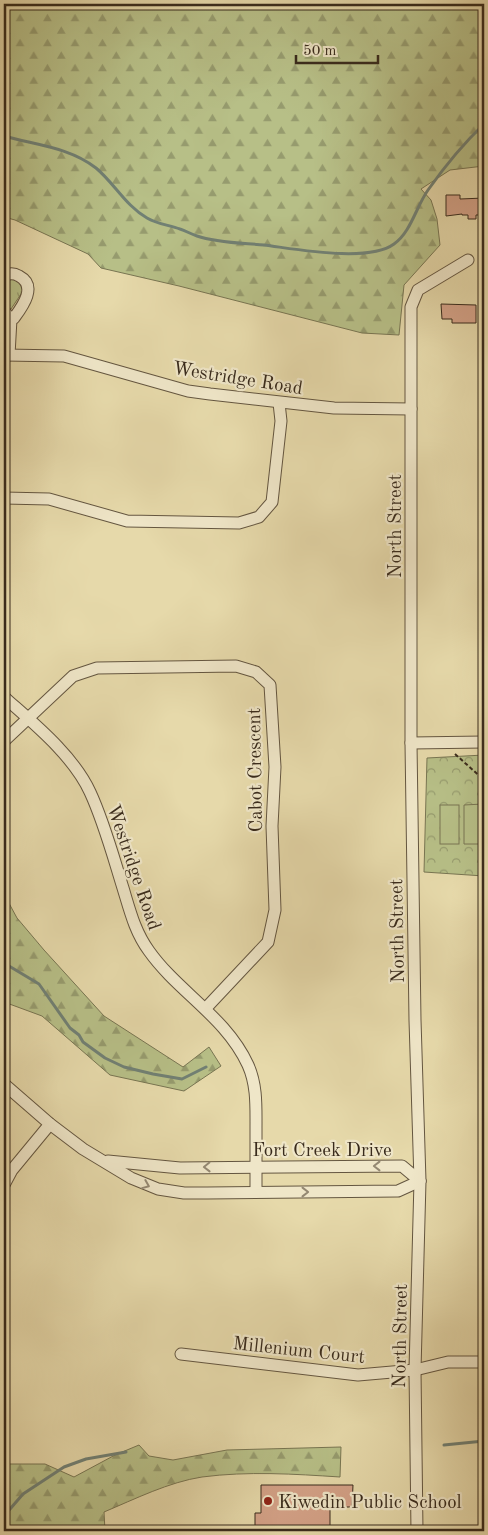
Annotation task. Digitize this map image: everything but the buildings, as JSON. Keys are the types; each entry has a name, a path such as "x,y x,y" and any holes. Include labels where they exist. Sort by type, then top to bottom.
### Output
{"street":[{"name":"North Street","path":"417,1531 415,1370 420,1182 415,1020 411,743 410,306 418,290 468,260"},
{"path":"4,276 18,275 23,278 28,288 26,299 14,318 7,316 7,355"},
{"name":"Westridge Road","path":"7,355 64,356 188,391 334,408 411,409"},
{"path":"4,498 49,499 127,521 239,523 260,517 272,502 281,421 279,403"},
{"name":"Cabot Crescent","path":"4,741 27,717 73,676 96,668 236,666 256,672 270,685 275,767 272,826 275,910 268,942 206,1008"},
{"name":"Westridge Road","path":"4,697 27,717 64,755 80,775 89,790 140,938 149,952 206,1008 237,1044 248,1065 255,1088 256,1192"},
{"path":"411,743 484,742"},
{"name":"Fort Creek Drive","path":"4,1084 50,1124 83,1149 131,1178 158,1189 199,1193 398,1191 420,1182 402,1166 164,1167 104,1161"},
{"path":"4,1186 12,1170 50,1124"},
{"name":"Millenium Court","path":"181,1354 358,1375 415,1370 448,1362 484,1362"}],"path":[{"path":"442,742 484,780"}],"green space":[{"path":"4,4 484,4 484,166 450,170 421,189 431,200 437,219 440,245 404,285 399,335 362,333 101,268 88,254 15,220 4,217"},
{"path":"10,279 19,282 23,291 11,309 8,308 4,301 4,281"},
{"path":"484,755 484,876 424,872 427,758"},
{"path":"483,804 483,844 464,844 464,805"},
{"path":"440,805 459,805 459,844 440,844"},
{"path":"4,894 17,918 104,1016 183,1067 209,1047 221,1066 184,1091 110,1075 42,1016 4,1002"},
{"path":"139,1445 149,1456 173,1460 227,1450 341,1447 340,1477 254,1474 202,1477 165,1487 104,1512 105,1531 4,1531 4,1464 45,1464 74,1477 115,1455"}],"waterway":[{"path":"4,136 52,147 86,161 96,168 126,201 140,213 155,222 213,240 350,254 382,250 400,239 434,181 484,124"},
{"path":"4,964 39,984 70,1028 79,1035 83,1042 105,1058 124,1067 182,1079 206,1067"},
{"path":"444,1445 484,1441"},
{"path":"4,1516 23,1494 64,1467 86,1459 126,1452"}],"place":[{"name":"Kiwedin Public School","path":"268,1501"}]}
